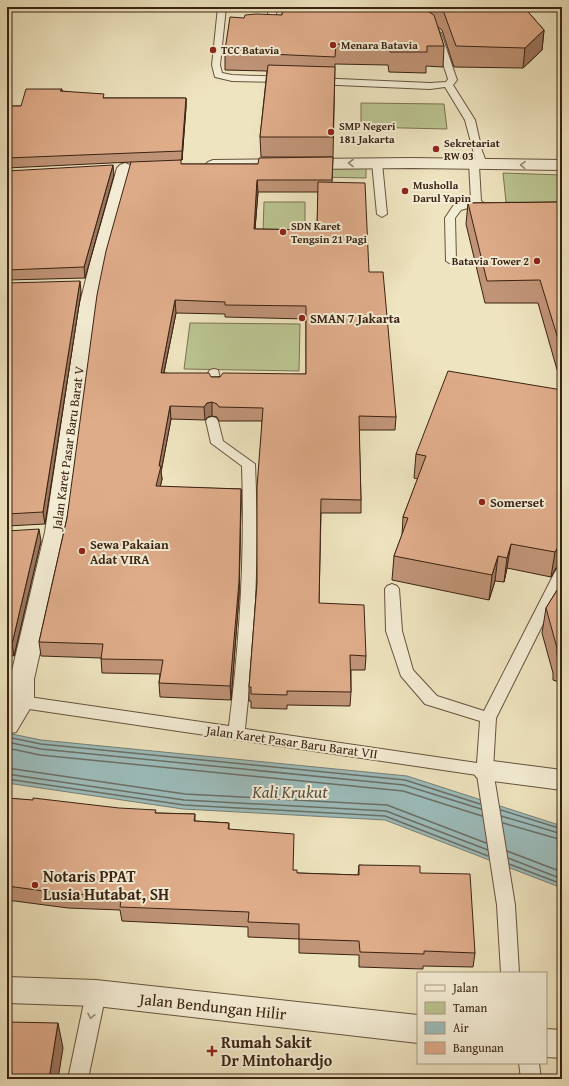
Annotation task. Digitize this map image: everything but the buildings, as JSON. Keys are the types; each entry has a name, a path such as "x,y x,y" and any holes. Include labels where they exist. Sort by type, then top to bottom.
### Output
{"street":[{"path":"202,166 377,163 562,165"},
{"name":"Jalan Karet Pasar Baru Barat V","path":"13,716 22,679 45,533 87,315 86,284 125,168"},
{"name":"Jalan Karet Pasar Baru Barat VII","path":"486,778 562,780"},
{"name":"Jalan Bendungan Hilir","path":"7,990 96,993 417,1029"},
{"path":"547,1043 562,1044"}],"lane":[{"path":"222,7 223,30 216,65 218,75 232,78 430,86 448,84 453,80 440,36 432,28"},
{"path":"252,31 264,28 271,22 272,7"},
{"path":"448,84 470,120 477,151 478,164 476,202"},
{"path":"377,163 382,214"},
{"path":"476,202 490,211 506,216"},
{"path":"451,261 450,218 457,208 476,202"},
{"path":"214,373 216,386"},
{"path":"212,421 217,443 248,464 249,582 241,695 236,734"},
{"path":"510,972 506,905 486,778 488,718 562,572"},
{"path":"392,589 394,631 406,672 431,700 488,718"},
{"name":"Jalan Karet Pasar Baru Barat VII","path":"13,716 236,734 486,778"},
{"path":"78,1079 96,993"},
{"path":"529,1064 531,1079"}],"green space":[{"path":"361,103 444,104 447,129 361,127"},
{"path":"316,166 366,167 366,178 316,177"},
{"path":"503,173 562,175 562,203 506,202"},
{"path":"264,202 305,202 305,233 263,233"},
{"path":"190,323 300,324 299,371 184,369"}],"water":[{"name":"Kali Krukut","path":"7,733 41,740 407,776 562,826 562,888 385,820 183,809 7,783"}],"place":[{"name":"Menara Batavia","path":"333,45"},
{"name":"TCC Batavia","path":"213,50"},
{"name":"SMP Negeri 181 Jakarta","path":"331,132"},
{"name":"Sekretariat RW 03","path":"436,149"},
{"name":"Musholla Darul Yapin","path":"405,191"},
{"name":"SDN Karet Tengsin 21 Pagi","path":"283,232"},
{"name":"Batavia Tower 2","path":"537,261"},
{"name":"SMAN 7 Jakarta","path":"302,318"},
{"name":"Somerset","path":"482,502"},
{"name":"Sewa Pakaian Adat VIRA","path":"82,551"},
{"name":"Notaris PPAT Lusia Hutabat, SH","path":"35,885"},
{"name":"Rumah Sakit Dr Mintohardjo","path":"212,1051"}]}
